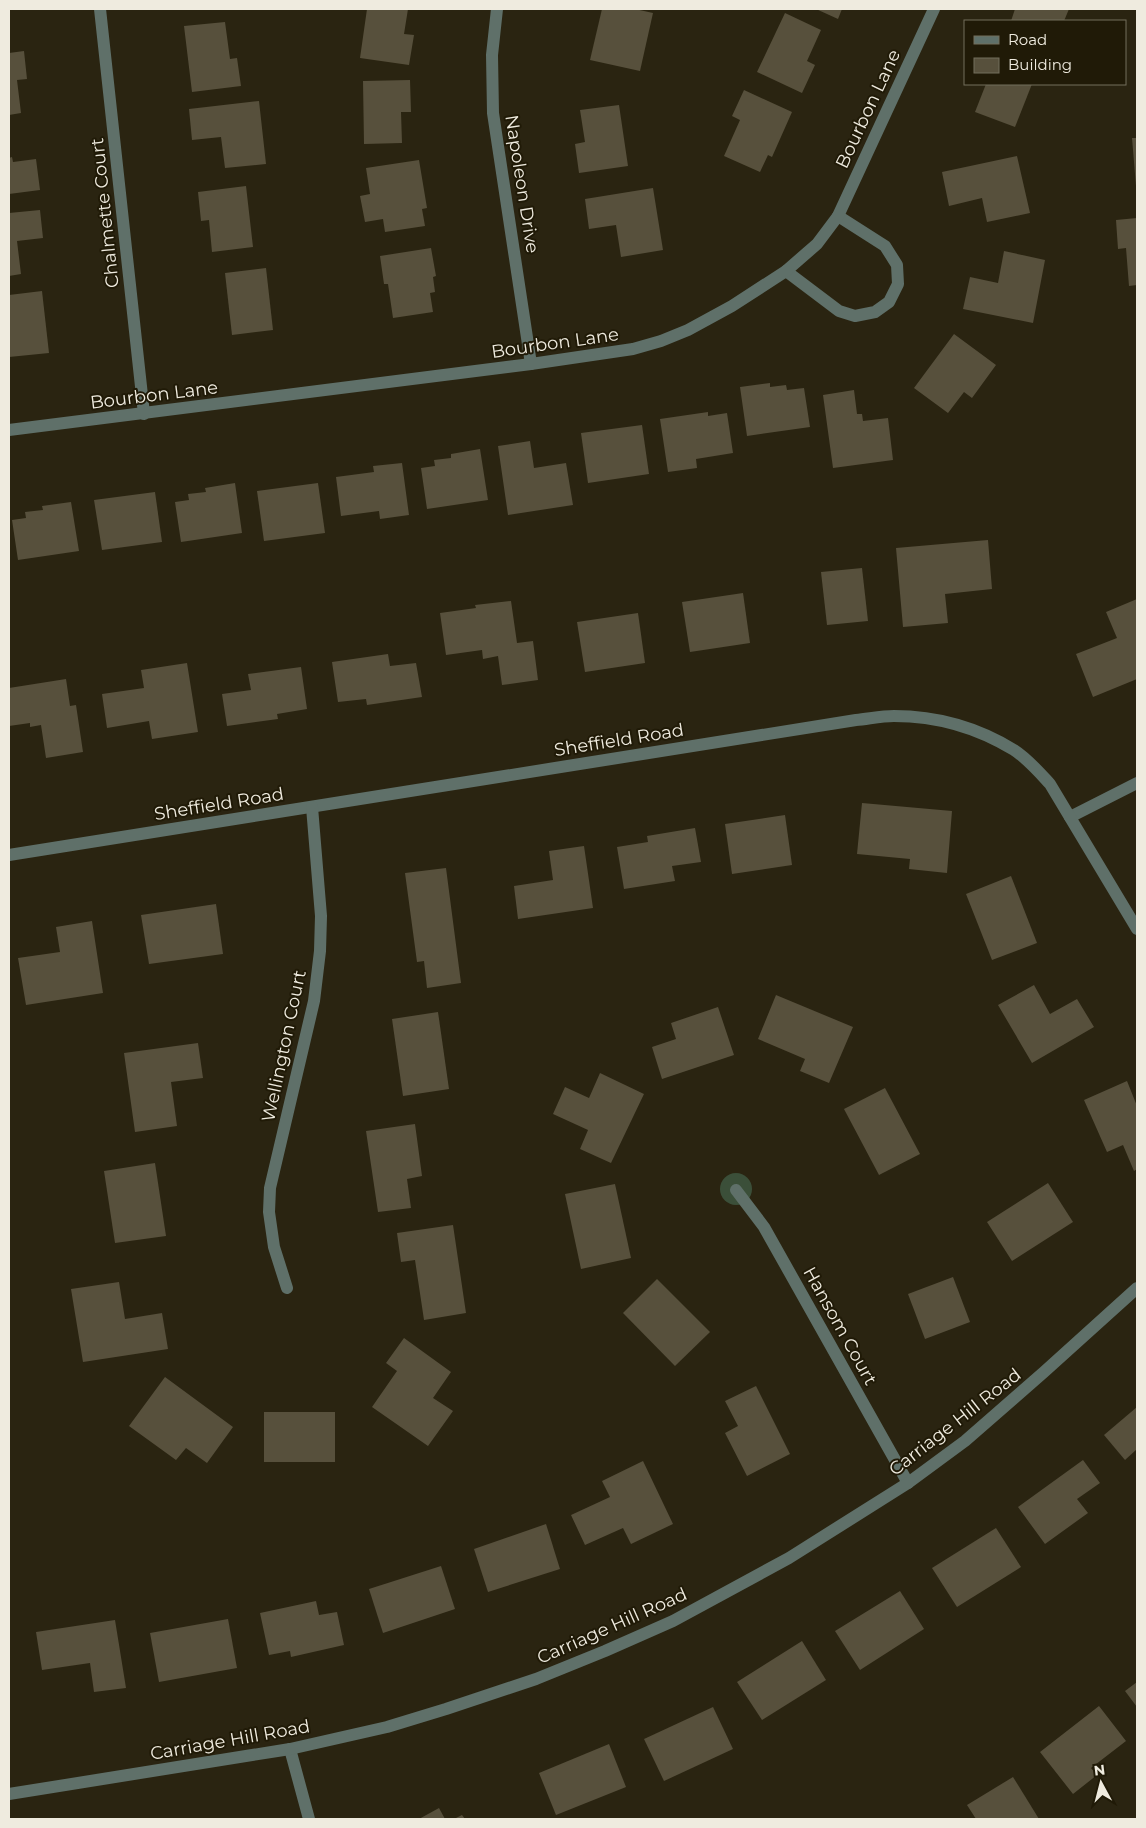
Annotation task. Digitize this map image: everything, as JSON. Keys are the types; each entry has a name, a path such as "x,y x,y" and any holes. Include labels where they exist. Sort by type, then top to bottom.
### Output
{"street":[{"name":"Chalmette Court","path":"100,9 144,414"},
{"name":"Napoleon Drive","path":"498,9 492,55 493,113 532,364"},
{"name":"Bourbon Lane","path":"9,430 532,364 633,349 661,341 688,330 725,310 786,271 817,244 838,216 934,9"},
{"path":"786,271 838,311 855,316 874,312 889,302 898,284 897,265 885,246 838,216"},
{"name":"Sheffield Road","path":"9,855 856,720 893,716 919,717 941,720 978,731 1015,750 1034,766 1050,784 1137,929"},
{"path":"1070,817 1137,783"},
{"name":"Wellington Court","path":"287,1288 274,1247 269,1212 270,1188 314,1001 320,951 321,916 312,807"},
{"name":"Hansom Court","path":"736,1190 764,1227 908,1482"},
{"name":"Carriage Hill Road","path":"9,1794 290,1749 387,1727 536,1679 673,1621 754,1578 840,1527 908,1482 965,1441 1137,1288"},
{"path":"290,1749 308,1819"}],"green space":[{"path":"736,1173 742,1174 747,1178 751,1183 751,1195 747,1200 742,1204 736,1205 730,1204 725,1200 721,1195 720,1189 721,1183 725,1178 730,1174"}],"building":[{"path":"367,9 408,9 404,34 414,35 409,65 360,58"},
{"path":"602,9 635,9 653,13 640,71 590,60"},
{"path":"816,9 842,9 838,19"},
{"path":"1015,9 1069,9 1064,20 1011,20"},
{"path":"785,13 821,30 807,61 815,65 802,93 757,72"},
{"path":"225,22 230,59 237,58 241,86 192,92 184,26"},
{"path":"24,51 27,79 17,80 21,113 9,115 9,53"},
{"path":"410,80 411,112 401,112 402,143 364,144 363,81"},
{"path":"986,85 1032,85 1015,127 975,112"},
{"path":"744,90 792,112 772,157 768,155 760,172 724,156 740,120 732,116"},
{"path":"259,101 266,164 225,168 221,137 192,140 189,109"},
{"path":"619,105 628,166 579,173 575,144 585,142 580,110"},
{"path":"1132,138 1137,138 1137,186 1136,186"},
{"path":"1017,156 1030,213 987,222 982,198 949,206 942,172"},
{"path":"12,157 13,162 36,159 40,190 9,194 9,158"},
{"path":"419,160 427,208 422,209 425,226 385,232 383,219 365,222 360,196 370,194 366,168"},
{"path":"246,186 253,247 212,252 209,220 201,221 198,192"},
{"path":"653,188 663,250 621,257 616,225 589,229 585,199"},
{"path":"40,210 43,238 17,241 21,274 9,276 9,213"},
{"path":"1137,218 1137,285 1129,286 1126,248 1118,249 1116,220"},
{"path":"431,248 436,276 433,277 435,292 430,293 433,312 393,318 388,284 384,284 380,256"},
{"path":"1004,251 1045,260 1033,323 963,309 970,277 998,283"},
{"path":"266,268 273,330 232,335 225,273"},
{"path":"42,291 49,353 9,357 9,295"},
{"path":"954,334 996,365 972,398 964,392 948,413 914,388"},
{"path":"770,383 770,387 786,385 787,390 804,388 810,427 747,436 740,387"},
{"path":"854,390 857,414 862,414 863,421 888,418 893,460 833,468 823,395"},
{"path":"708,412 708,416 727,413 733,453 696,459 697,468 668,472 660,419"},
{"path":"642,425 649,474 588,483 581,433"},
{"path":"530,441 534,468 566,463 573,505 508,515 498,446"},
{"path":"480,449 488,500 427,509 421,468 435,466 434,460 451,458 451,454"},
{"path":"402,463 409,515 380,519 379,511 341,516 336,477 374,472 373,466"},
{"path":"235,483 242,533 181,542 175,502 189,500 188,494 206,492 205,488"},
{"path":"318,483 325,533 264,541 257,491"},
{"path":"155,492 162,542 102,550 94,500"},
{"path":"71,502 79,551 18,560 12,520 26,518 25,512 43,510 42,506"},
{"path":"988,540 992,589 945,594 948,623 903,627 896,548"},
{"path":"862,568 868,621 827,625 821,572"},
{"path":"743,593 750,643 690,652 682,602"},
{"path":"1137,599 1137,679 1093,697 1076,654 1117,638 1106,612"},
{"path":"511,601 517,643 533,641 538,680 502,685 498,656 483,659 482,650 446,655 440,613 476,608 475,605"},
{"path":"638,613 645,663 585,672 577,622"},
{"path":"388,654 390,666 416,663 422,697 367,705 366,699 338,702 332,662"},
{"path":"187,663 198,732 152,739 149,721 107,728 102,694 144,688 141,670"},
{"path":"301,667 307,709 277,714 278,719 227,726 222,694 251,690 248,674"},
{"path":"66,679 70,706 76,705 83,752 46,758 41,725 30,727 30,723 9,726 9,688"},
{"path":"862,803 952,811 947,873 909,869 910,859 857,854"},
{"path":"785,815 792,865 732,874 725,824"},
{"path":"695,828 701,862 672,866 675,881 624,889 617,847 648,842 647,836"},
{"path":"584,846 593,908 518,919 514,886 553,880 549,851"},
{"path":"446,868 461,983 427,988 424,961 417,962 405,873"},
{"path":"1011,876 1037,943 992,960 966,894"},
{"path":"216,904 223,954 149,964 141,915"},
{"path":"92,921 103,993 26,1005 18,958 60,952 56,927"},
{"path":"1034,985 1050,1014 1077,999 1094,1027 1032,1063 998,1005"},
{"path":"776,995 853,1027 829,1083 800,1071 805,1059 758,1039"},
{"path":"718,1007 734,1055 662,1079 652,1047 676,1039 671,1023"},
{"path":"438,1012 449,1089 403,1096 392,1019"},
{"path":"198,1043 203,1078 171,1082 177,1126 135,1132 124,1053"},
{"path":"600,1073 644,1094 611,1163 580,1149 588,1130 553,1114 565,1087 589,1098"},
{"path":"1127,1081 1137,1106 1137,1169 1134,1171 1123,1145 1107,1152 1084,1100"},
{"path":"885,1088 920,1154 879,1175 844,1109"},
{"path":"415,1124 422,1176 407,1179 411,1208 378,1212 366,1131"},
{"path":"155,1163 166,1236 115,1243 104,1171"},
{"path":"1048,1183 1073,1222 1012,1261 987,1222"},
{"path":"615,1184 631,1258 581,1269 565,1194"},
{"path":"453,1225 466,1313 424,1320 415,1260 401,1262 397,1233"},
{"path":"953,1277 970,1322 925,1339 908,1294"},
{"path":"657,1279 710,1332 675,1366 623,1313"},
{"path":"119,1282 125,1319 162,1313 168,1349 83,1362 71,1289"},
{"path":"404,1338 451,1372 433,1398 453,1411 428,1446 372,1407 397,1371 386,1363"},
{"path":"165,1377 233,1427 207,1463 186,1448 176,1460 129,1426"},
{"path":"756,1386 790,1454 747,1476 725,1433 738,1426 725,1401"},
{"path":"1137,1407 1137,1449 1125,1460 1104,1435"},
{"path":"264,1412 335,1412 335,1462 264,1462"},
{"path":"1083,1460 1100,1483 1077,1499 1088,1513 1045,1544 1018,1507"},
{"path":"643,1461 673,1524 631,1544 623,1528 585,1545 571,1515 610,1497 602,1481"},
{"path":"546,1524 560,1569 488,1592 474,1549"},
{"path":"996,1528 1021,1567 957,1607 932,1568"},
{"path":"441,1566 455,1609 383,1633 369,1589"},
{"path":"900,1591 924,1629 860,1670 835,1631"},
{"path":"316,1601 319,1615 337,1612 344,1645 291,1657 290,1651 269,1655 260,1613"},
{"path":"228,1619 237,1668 159,1682 150,1633"},
{"path":"115,1620 126,1688 94,1692 90,1663 42,1670 36,1632"},
{"path":"802,1641 826,1680 762,1720 737,1682"},
{"path":"1137,1682 1137,1707 1125,1691"},
{"path":"1099,1706 1126,1741 1091,1768 1097,1775 1073,1794 1040,1752"},
{"path":"713,1707 733,1749 664,1781 644,1739"},
{"path":"609,1744 626,1787 556,1815 539,1773"},
{"path":"1013,1777 1039,1819 976,1819 967,1805"},
{"path":"439,1808 445,1819 419,1819"},
{"path":"462,1815 465,1819 454,1819"}]}
